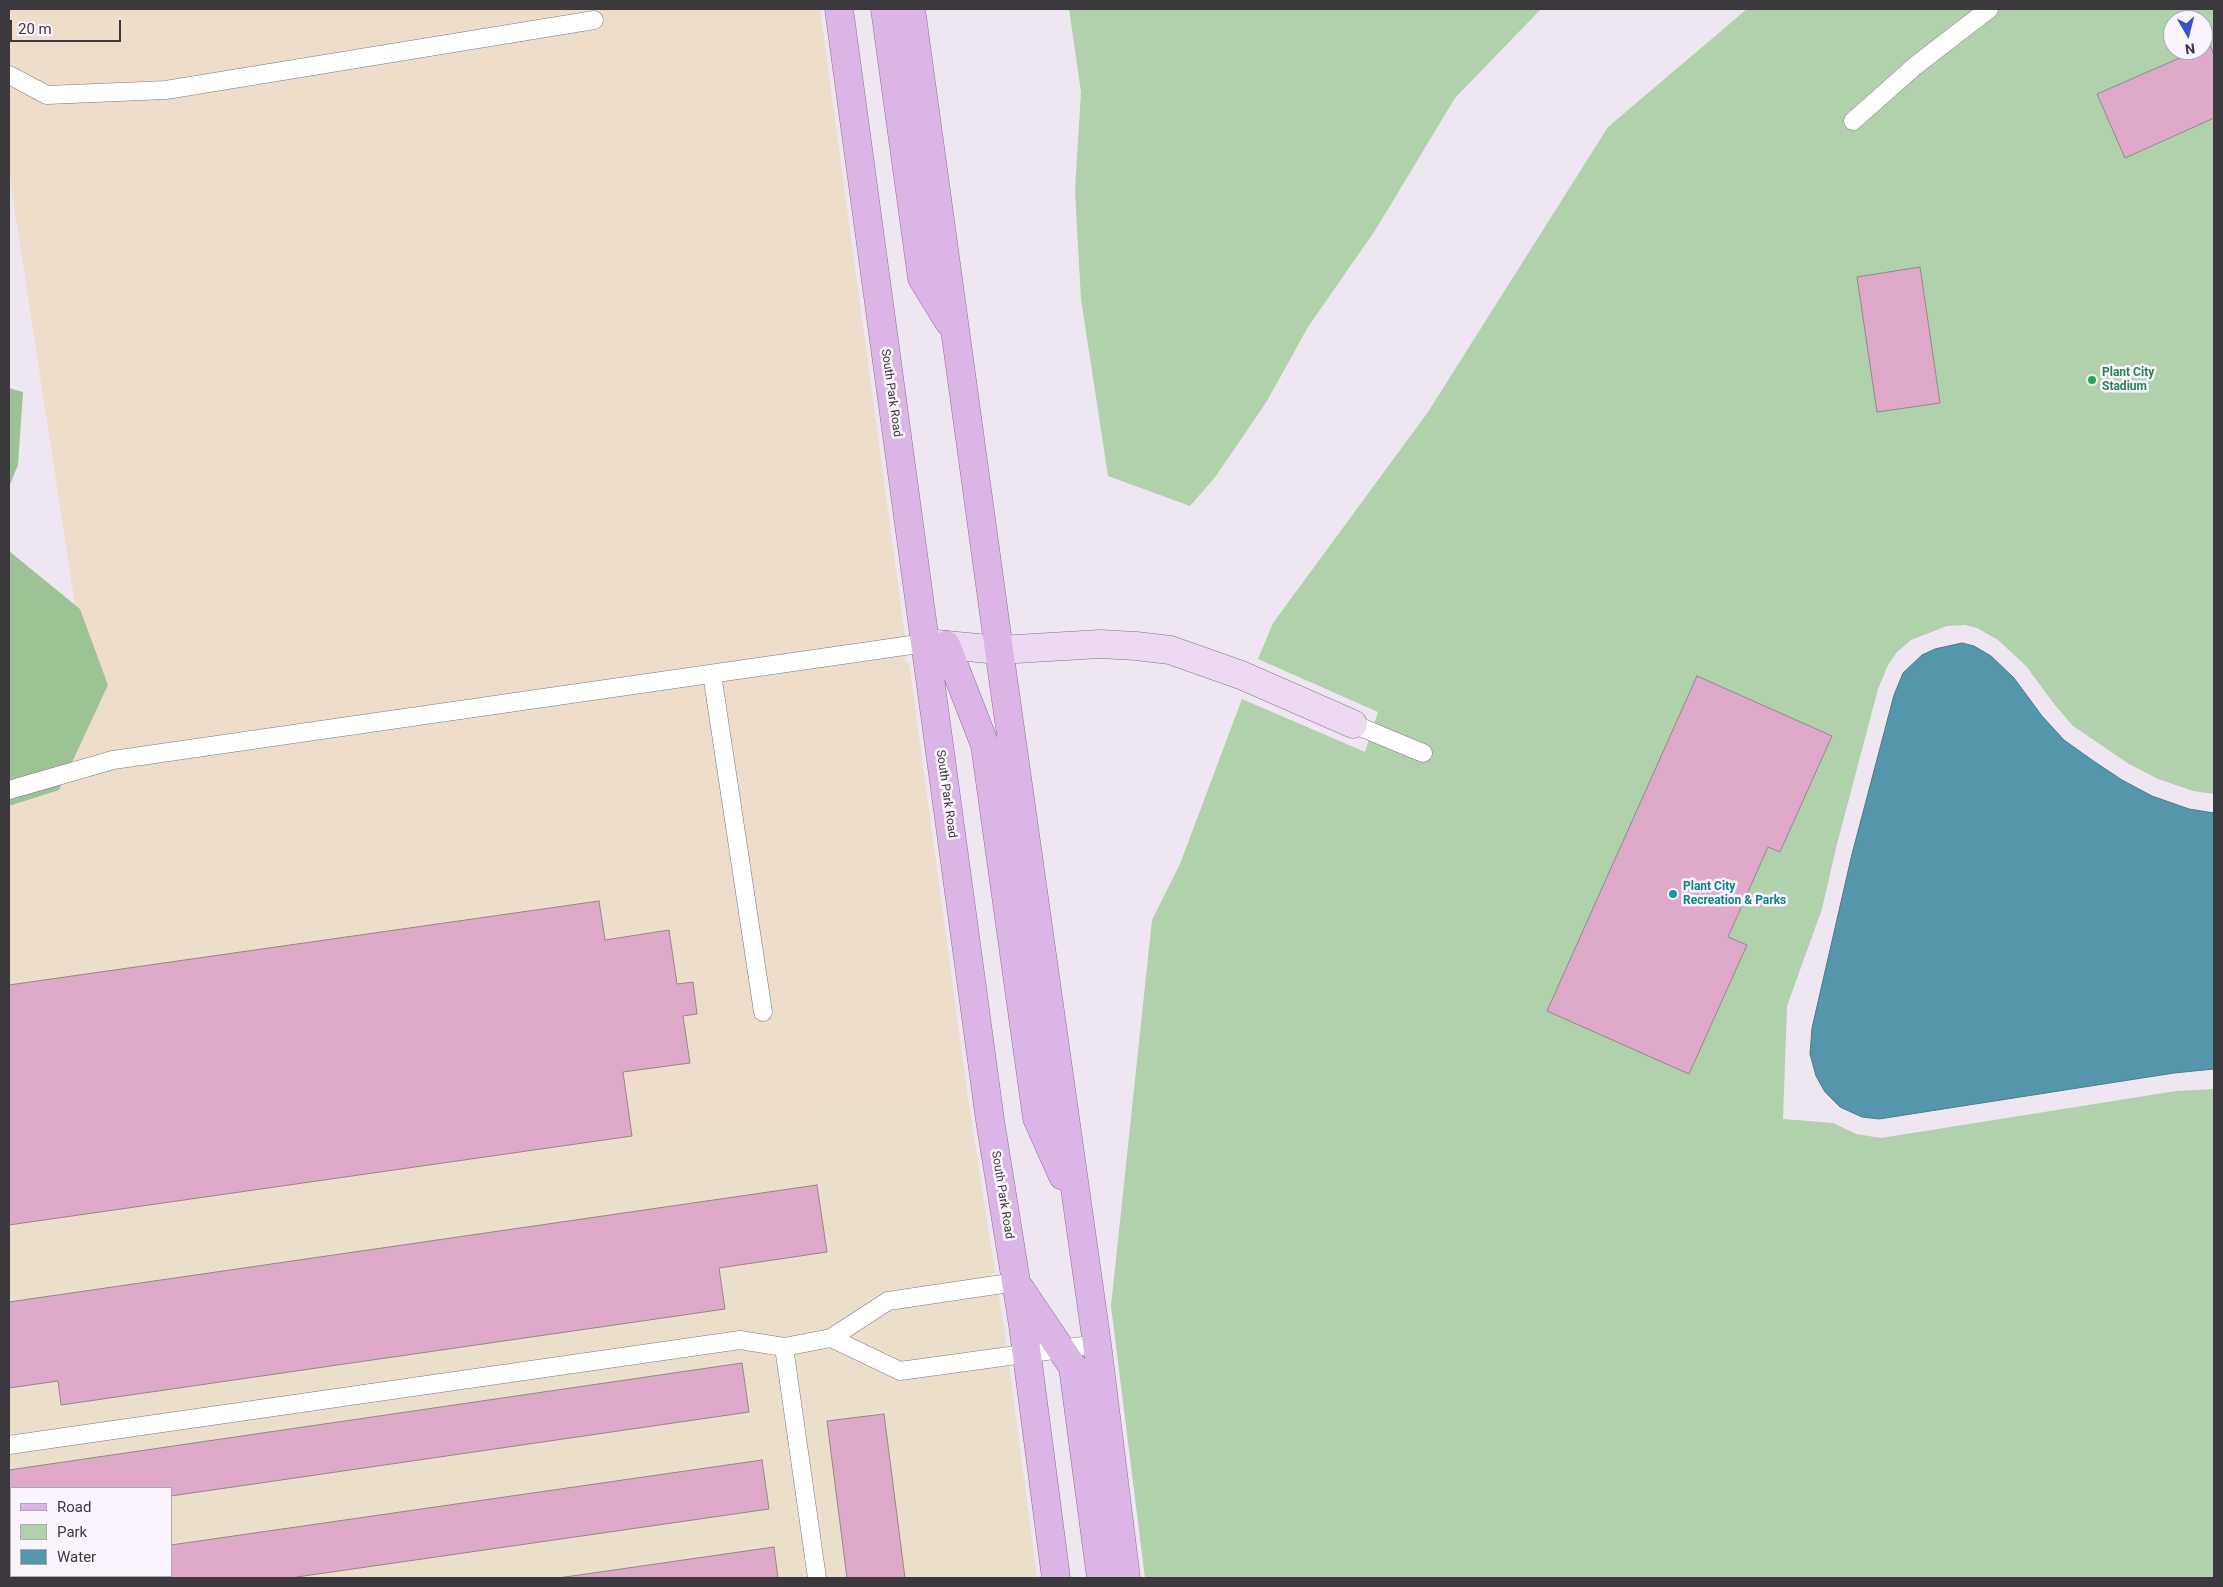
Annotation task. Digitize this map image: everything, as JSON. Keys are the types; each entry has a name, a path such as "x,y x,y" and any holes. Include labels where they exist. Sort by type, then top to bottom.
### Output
{"main road":[{"name":"South Park Road","path":"839,9 936,644 990,1120 1027,1355 1056,1578"},
{"path":"886,9 922,278 955,332"},
{"path":"911,9 1076,1205 1097,1344 1126,1578"},
{"path":"936,644 985,745 1037,1118 1076,1205"},
{"path":"1016,1282 1073,1367 1101,1578"}],"street":[{"path":"936,644 999,650 1100,644 1170,650 1241,675 1353,724"}],"lane":[{"path":"1853,121 1915,66 1989,9"},
{"path":"9,75 48,95 166,90 594,20"},
{"path":"9,790 113,760 712,674 936,644"},
{"path":"712,674 763,1012"},
{"path":"1353,724 1423,752"},
{"path":"9,1445 740,1340 784,1347 831,1338 888,1300 1016,1282"},
{"path":"831,1338 900,1371 1097,1344"},
{"path":"784,1347 817,1578"}],"shaded area":[{"path":"9,9 820,9 906,644 905,662 909,663 968,1098 9,1216 9,806 59,789 108,685 80,609 75,605 9,172"},
{"path":"968,1098 995,1272 989,1277 998,1291 1004,1327 1037,1578 9,1578 9,1216"}],"green space":[{"path":"1069,9 1541,9 1455,98 1376,229 1308,327 1267,401 1216,476 1190,506 1108,476 1081,299 1075,191 1081,92"},
{"path":"1747,9 2214,9 2214,794 2193,791 2158,779 2129,764 2073,726 2026,666 1998,640 1977,628 1965,625 1947,626 1911,640 1897,652 1888,665 1878,689 1822,909 1787,1006 1783,1119 1833,1123 1856,1134 1881,1138 2176,1091 2214,1089 2214,1578 1145,1578 1111,1306 1152,920 1180,864 1242,699 1365,752 1378,712 1258,659 1273,623 1428,412 1608,127"},
{"path":"9,388 23,392 18,465 9,487"},
{"path":"9,551 80,609 108,685 59,790 9,806"}],"water":[{"path":"1962,643 1974,646 1991,656 2014,678 2042,716 2064,740 2092,760 2122,780 2152,796 2189,809 2214,813 2214,1069 2174,1073 1879,1119 1862,1117 1840,1107 1825,1092 1816,1076 1810,1054 1812,1028 1852,854 1894,695 1903,673 1922,655 1935,649"}],"building":[{"path":"2213,52 2214,55 2214,118 2125,158 2097,94 2175,60 2213,60"},
{"path":"1920,267 1940,403 1877,412 1857,277"},
{"name":"Plant City Recreation & Parks","path":"1697,676 1832,736 1780,852 1768,847 1728,937 1747,945 1689,1074 1547,1011"},
{"path":"599,901 605,940 669,930 677,984 693,982 697,1014 683,1016 690,1063 623,1072 632,1136 9,1225 9,985"},
{"path":"817,1185 827,1252 719,1268 725,1309 61,1405 58,1381 9,1388 9,1302"},
{"path":"742,1363 749,1412 172,1496 172,1487 10,1487 9,1520 9,1470"},
{"path":"884,1414 905,1578 847,1578 827,1421"},
{"path":"762,1460 769,1509 290,1578 9,1578 9,1569 10,1577 172,1577 172,1545"},
{"path":"774,1547 778,1578 558,1578"}],"place":[{"name":"Plant City Stadium","path":"2092,380"},
{"name":"Plant City Recreation & Parks","path":"1673,894"}]}
